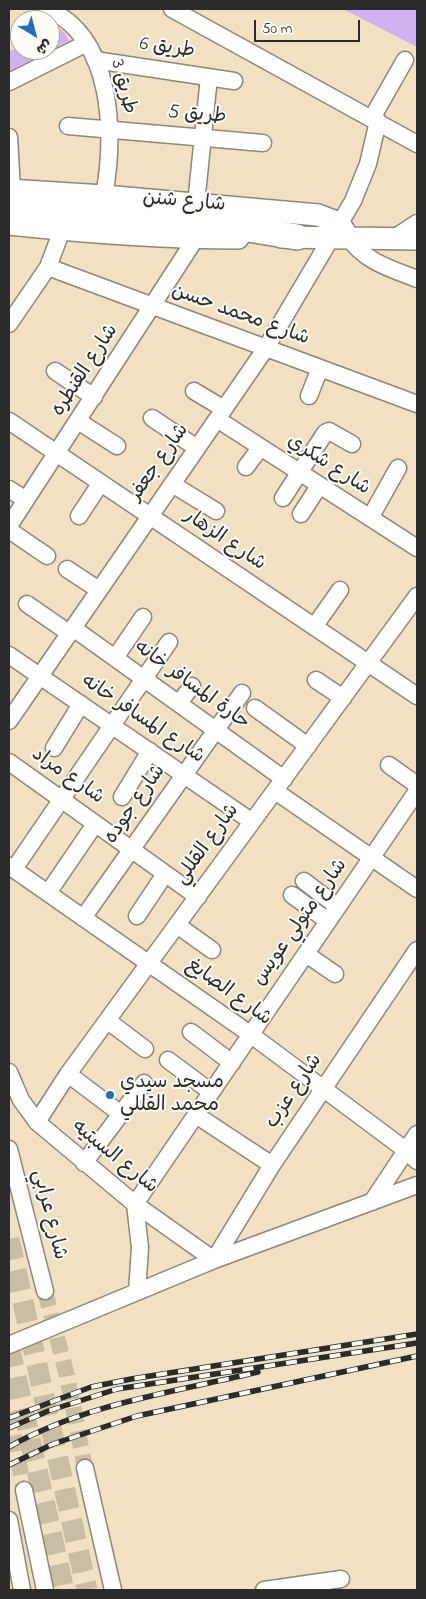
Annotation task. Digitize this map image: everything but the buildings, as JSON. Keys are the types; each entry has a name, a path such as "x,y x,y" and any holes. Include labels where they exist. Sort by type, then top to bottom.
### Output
{"highway":[{"path":"10,196 205,232 270,232 297,237"}],"main road":[{"name":"شارع شنن","path":"10,196 104,196 318,215 340,233"},
{"name":"شارع شنن","path":"9,224 62,230 205,232"},
{"name":"شارع شنن","path":"297,237 340,233 393,239 417,239"}],"street":[{"name":"طريق 3","path":"47,9 58,14 76,28 87,43 104,86 110,129 109,168 104,196"},
{"path":"178,10 417,144"},
{"path":"9,82 87,43"},
{"name":"طريق 6","path":"95,60 234,80"},
{"name":"شارع جعفر","path":"9,722 266,348 340,233 362,184 375,120 405,60"},
{"path":"196,204 209,77"},
{"name":"طريق 5","path":"68,126 263,143"},
{"path":"9,136 10,196"},
{"path":"393,239 417,223"},
{"path":"9,324 48,267 62,230"},
{"name":"شارع القنطره","path":"9,526 153,307 205,232"},
{"path":"340,233 361,253 375,262 417,278"},
{"name":"شارع محمد حسن","path":"48,267 417,404"},
{"path":"309,396 320,368"},
{"path":"55,371 94,396"},
{"name":"شارع شكري","path":"194,391 260,448 417,548"},
{"path":"152,418 197,448"},
{"name":"شارع الزهار","path":"9,421 417,696"},
{"path":"78,421 117,446"},
{"path":"283,498 326,432 329,431 352,444"},
{"path":"246,467 260,448"},
{"path":"370,518 398,468"},
{"path":"79,516 100,484"},
{"path":"172,484 216,511"},
{"path":"301,514 318,486"},
{"path":"9,489 26,500"},
{"path":"9,530 47,556"},
{"path":"67,569 99,590"},
{"path":"314,627 340,590"},
{"name":"شارع القللي","path":"37,1122 68,1074 417,596"},
{"name":"حارة المسافر خانه","path":"26,604 115,658 179,703 216,730 280,785 371,858 417,889"},
{"path":"115,658 143,617"},
{"path":"11,867 61,800 169,642"},
{"name":"شارع المسافر خانه","path":"9,655 251,821"},
{"path":"316,680 343,698"},
{"path":"179,703 192,686"},
{"name":"شارع جوده","path":"83,918 242,692"},
{"path":"54,748 81,704"},
{"path":"255,708 308,746"},
{"path":"122,797 150,751"},
{"name":"شارع مراد","path":"9,762 198,897"},
{"path":"389,766 417,785"},
{"name":"شارع متولي عويس","path":"135,1204 417,790"},
{"path":"48,893 95,824"},
{"name":"شارع الصايغ","path":"11,867 250,1034 412,1156"},
{"path":"137,916 165,874"},
{"path":"304,881 338,907"},
{"path":"292,895 328,921"},
{"path":"177,925 212,950"},
{"name":"شارع عزب","path":"214,1260 272,1165 417,950"},
{"path":"306,954 335,974"},
{"path":"108,1021 145,1049"},
{"path":"191,1032 232,1063"},
{"path":"168,1060 211,1092"},
{"name":"شارع السبتيه","path":"9,1072 21,1100 37,1122 135,1204 214,1260"},
{"path":"68,1074 121,1114"},
{"path":"84,1163 144,1083"},
{"path":"196,1115 272,1165"},
{"path":"372,1202 412,1156 417,1134"},
{"name":"شارع عرابي","path":"9,1148 45,1291"},
{"path":"9,1345 214,1260 417,1185"},
{"path":"135,1204 140,1248 137,1292"},
{"path":"85,1468 112,1590"},
{"path":"24,1490 45,1590"},
{"path":"9,1520 22,1590"},
{"path":"264,1590 341,1578"}],"tunnel":[{"path":"9,1239 87,1590"},
{"path":"45,1291 67,1376 85,1468"},
{"path":"9,1346 64,1590"},
{"path":"9,1412 24,1490"}],"railway":[{"path":"9,1418 91,1387 417,1334"},
{"path":"9,1428 48,1411 117,1389 417,1343"},
{"path":"9,1465 53,1444 137,1416 417,1356"},
{"path":"9,1447 38,1432 99,1410 162,1393 258,1372"}],"place":[{"name":"مسجد سيدي محمد القللي","path":"110,1095"}]}
